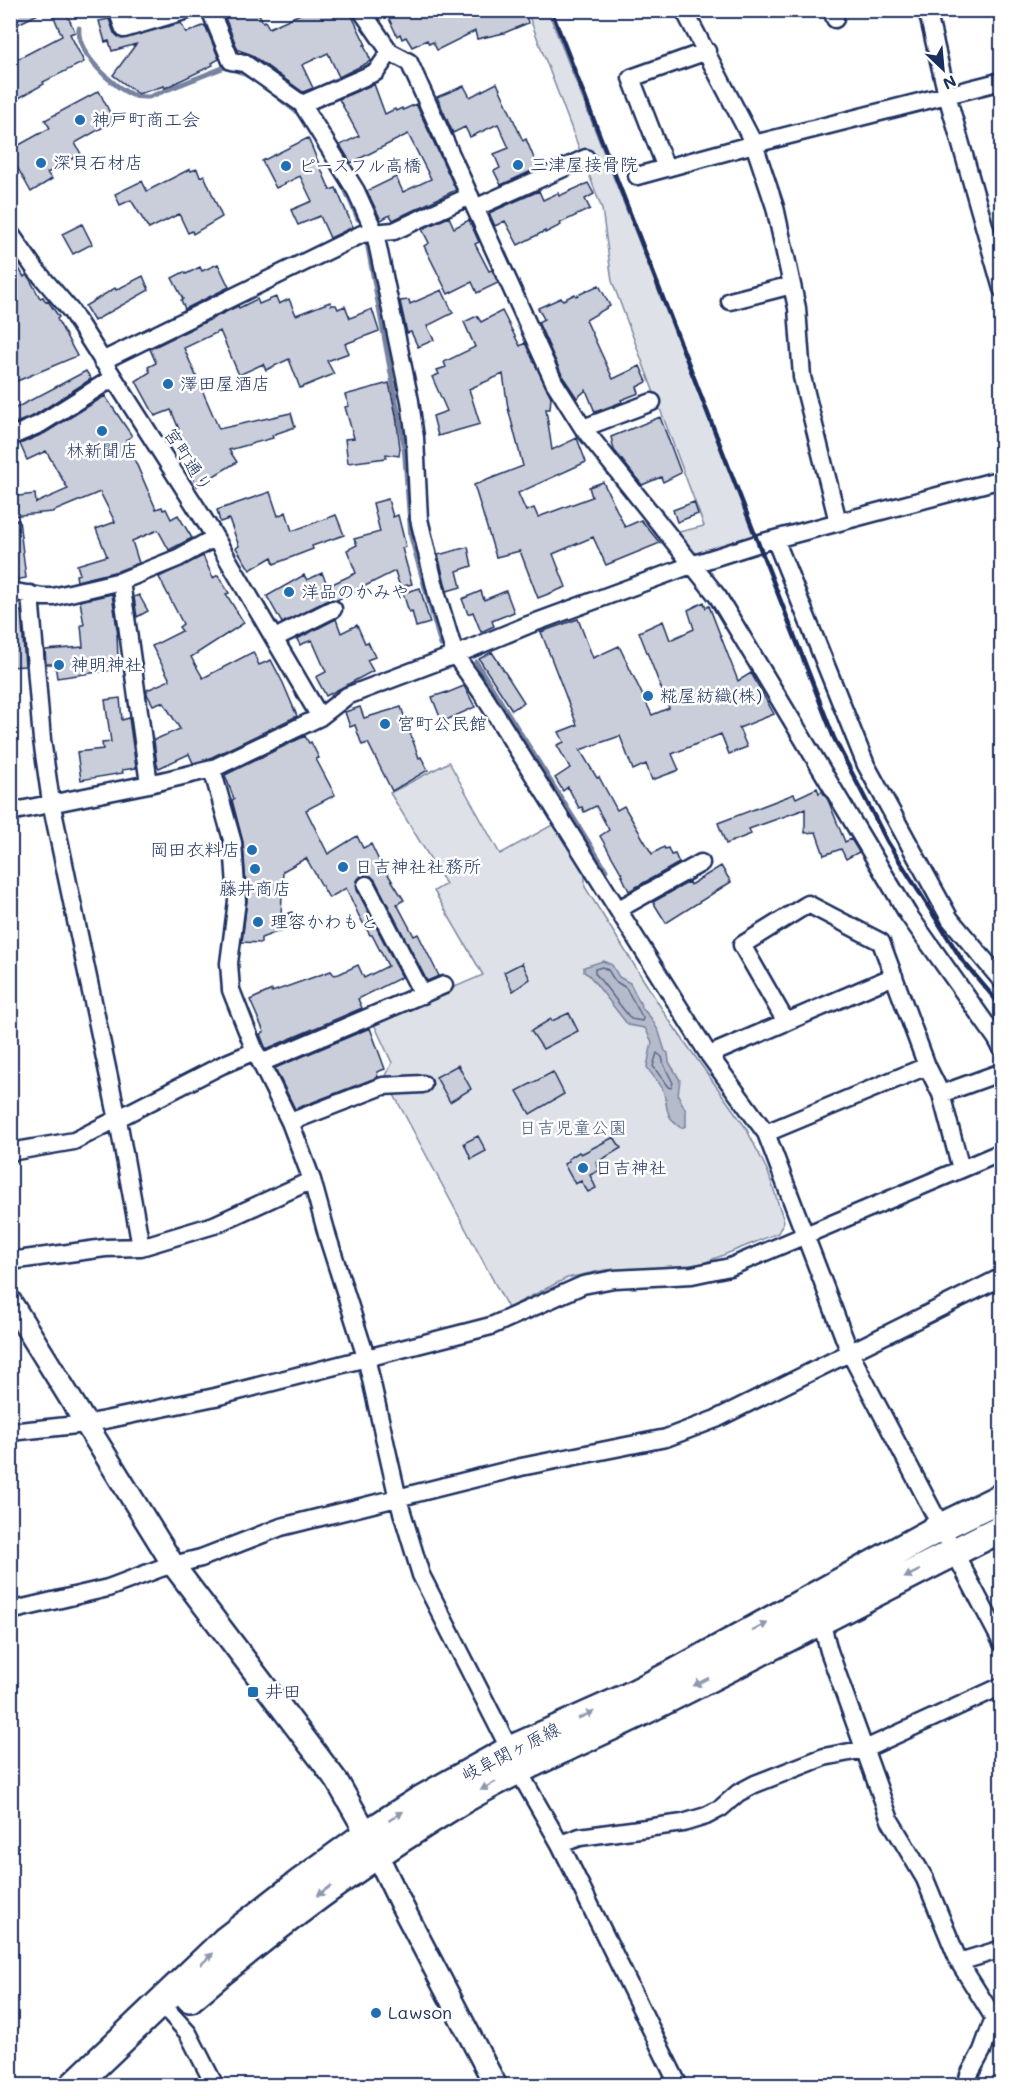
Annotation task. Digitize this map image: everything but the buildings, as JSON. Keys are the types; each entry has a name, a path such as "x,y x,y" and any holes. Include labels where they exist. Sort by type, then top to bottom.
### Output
{"main road":[{"name":"岐阜関ヶ原線","path":"514,1760 941,1527 1002,1497"},
{"name":"岐阜関ヶ原線","path":"94,2085 225,1941 300,1883 372,1844 417,1802 514,1760 634,1715 1002,1528"},
{"name":"岐阜関ヶ原線","path":"73,2085 165,2008"}],"street":[{"path":"117,10 124,29 188,10"},
{"path":"210,10 231,61 244,63 302,104 356,191 375,233 410,401 415,438 419,519 437,595 455,655 484,696 709,1055 766,1133 850,1353 1002,1643"},
{"path":"684,10 754,144 775,207 797,308 802,377 838,522"},
{"path":"927,10 947,95 1002,289"},
{"path":"366,12 390,52 409,62 554,382 583,428 694,564 718,597 908,914 1002,1049"},
{"path":"666,168 631,78 707,51"},
{"path":"302,104 376,72 390,52"},
{"path":"637,176 1002,81"},
{"path":"102,361 362,234 394,231 586,158"},
{"name":"宮町通り","path":"10,233 35,269 71,311 214,538 320,717"},
{"path":"730,301 792,285"},
{"path":"10,438 40,424 113,378"},
{"path":"583,428 652,402"},
{"path":"10,812 212,769 320,717 347,696 528,625 694,564 775,539 1002,479"},
{"path":"10,591 52,597 121,581 178,558 214,538"},
{"path":"775,539 866,765 951,919 1002,981"},
{"path":"121,581 149,784"},
{"path":"30,594 42,740 51,802 118,1120 141,1247"},
{"path":"275,638 333,609"},
{"path":"212,769 233,843 237,901 230,963 231,990 258,1057 290,1122 312,1180 366,1357 398,1498 420,1575 514,1760 560,1844 679,2085"},
{"path":"619,909 701,862"},
{"path":"366,885 423,995"},
{"path":"786,1022 742,945 808,904 881,942 927,1066 941,1094 960,1169"},
{"path":"709,1055 894,976"},
{"path":"10,1152 74,1142 222,1065 258,1057 444,985"},
{"path":"766,1133 927,1066"},
{"path":"941,1094 1002,1072"},
{"path":"290,1122 383,1086 423,1084"},
{"path":"10,1432 86,1424 215,1397 491,1326 583,1285 614,1279 692,1275 730,1267 1002,1152"},
{"path":"10,1261 105,1248 141,1247 214,1225 312,1180"},
{"path":"10,1611 108,1588 161,1568 201,1558 280,1527 521,1467 666,1438 716,1419 1002,1277"},
{"path":"10,1301 174,1566 337,1781 372,1844 496,2085"},
{"path":"821,1621 829,1651 890,1820 925,1879 959,1962 998,2020 966,2085"},
{"path":"560,1844 580,1837 683,1823 706,1816 755,1784 824,1757 865,1749 1002,1686"},
{"path":"959,1962 1002,1949"},
{"path":"165,2008 188,2033 215,2085"}],"green space":[{"path":"527,11 548,11 756,539 692,559 675,533 704,526 612,281 602,209"},
{"name":"日吉児童公園","path":"449,762 500,854 554,824 585,869 585,887 667,1017 746,1128 768,1172 784,1221 778,1233 701,1264 666,1269 605,1270 567,1278 508,1308 385,1078 392,1063 373,1022 483,975 434,891 446,884 390,793"}],"water":[{"path":"603,961 612,965 619,977 630,983 643,1009 659,1032 665,1051 668,1053 669,1062 680,1080 678,1095 686,1111 686,1126 681,1128 668,1114 662,1088 647,1067 652,1042 645,1028 628,1025 589,975 584,972 584,967"}],"waterway":[{"path":"79,28 83,48 98,68 126,92 135,96 149,97 225,67 254,79 302,118"},
{"path":"342,182 358,219"},
{"path":"367,242 404,445 411,537 441,645"},
{"path":"476,662 606,870"}],"railway":[{"path":"551,10 834,738 887,841 962,960 1002,1007"}],"place":[{"name":"神戸町商工会","path":"80,120"},
{"name":"深貝石材店","path":"41,163"},
{"name":"三津屋接骨院","path":"518,165"},
{"name":"ピースフル高橋","path":"286,166"},
{"name":"澤田屋酒店","path":"168,384"},
{"name":"林新聞店","path":"102,431"},
{"name":"洋品のかみや","path":"289,592"},
{"name":"神明神社","path":"59,665"},
{"name":"糀屋紡織(株)","path":"648,696"},
{"name":"宮町公民館","path":"385,724"},
{"name":"岡田衣料店","path":"252,850"},
{"name":"日吉神社社務所","path":"343,867"},
{"name":"藤井商店","path":"255,869"},
{"name":"理容かわもと","path":"258,922"},
{"name":"日吉神社","path":"583,1168"},
{"name":"井田","path":"253,1692"},
{"name":"Lawson","path":"376,2013"}]}
